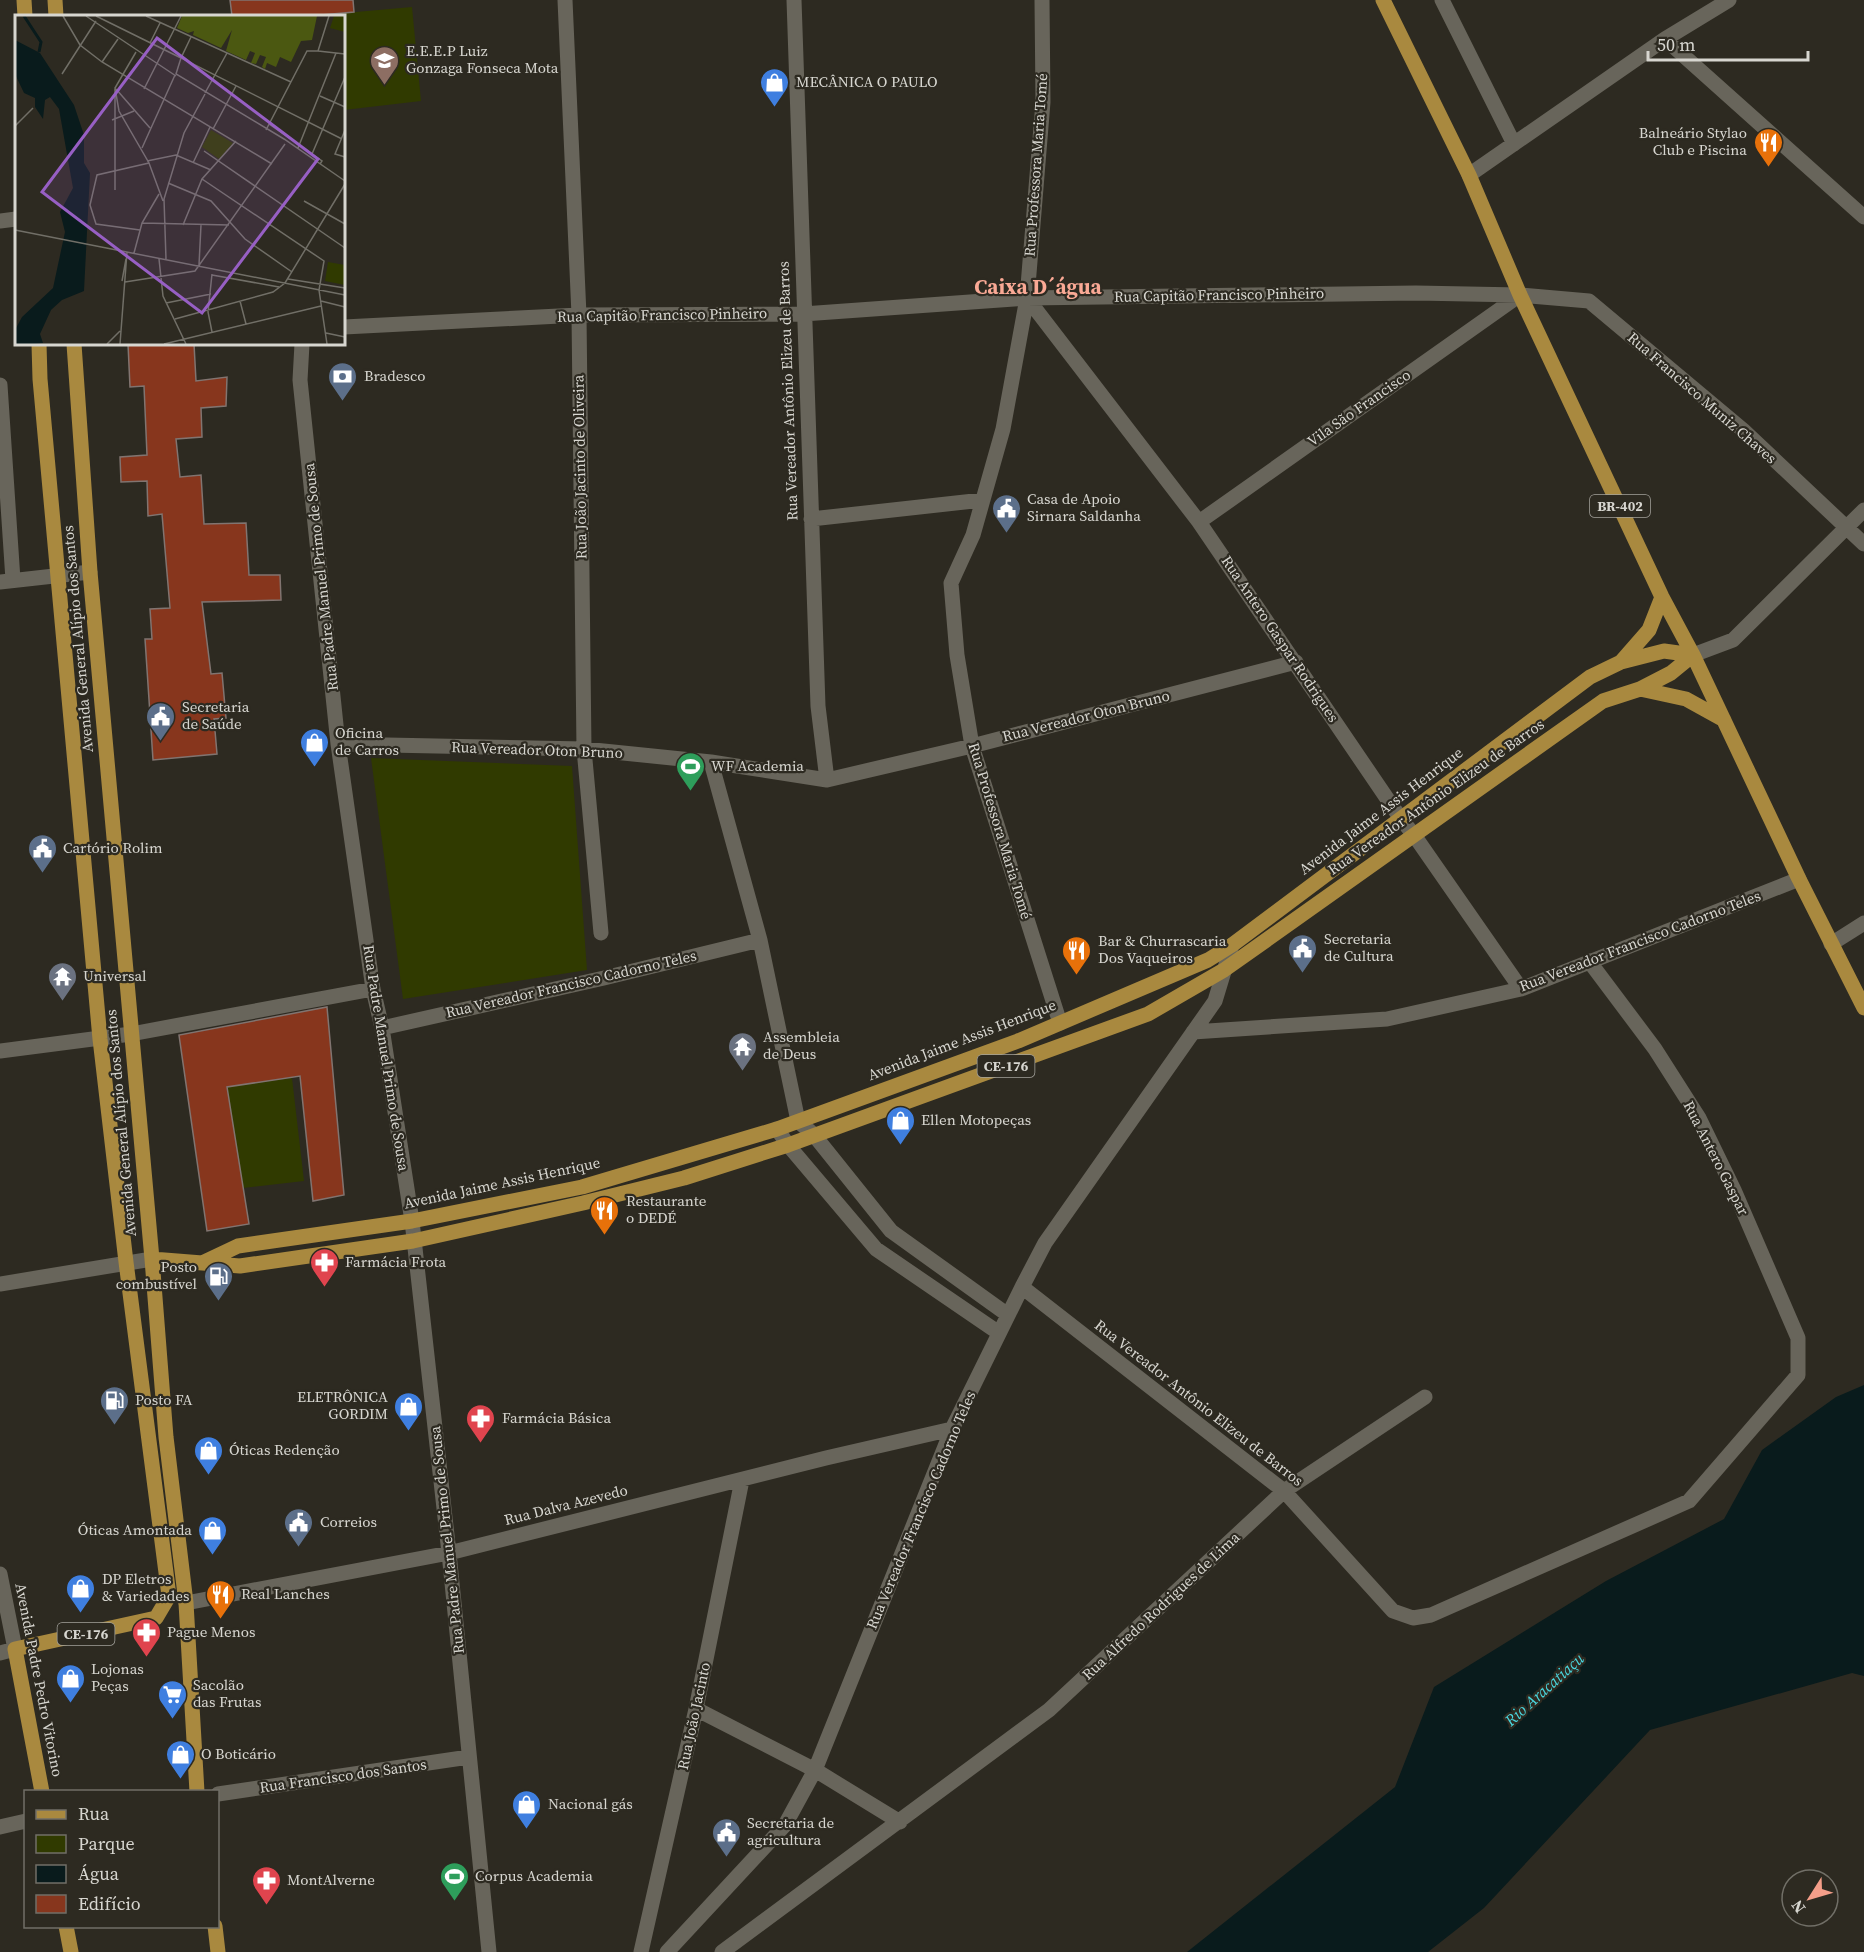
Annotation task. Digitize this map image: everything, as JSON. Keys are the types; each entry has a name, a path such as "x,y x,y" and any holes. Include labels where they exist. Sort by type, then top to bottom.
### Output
{"main road":[{"path":"24,0 25,15"},
{"path":"55,0 56,15"},
{"name":"BR-402","path":"1383,0 1469,175 1520,295 1662,597 1864,1008"},
{"name":"Avenida General Alípio dos Santos","path":"8,1651 156,1618 169,1596 100,1039 40,379 39,345"},
{"name":"Avenida General Alípio dos Santos","path":"74,345 90,572 166,1437 186,1603 197,1790"},
{"name":"Avenida Jaime Assis Henrique","path":"201,1263 238,1246 412,1221 582,1187 777,1129 1018,1041 1208,960 1232,945 1590,677 1622,662 1649,630 1662,597"},
{"path":"1622,662 1664,651 1693,656"},
{"name":"Rua Vereador Antônio Elizeu de Barros","path":"201,1263 240,1266 413,1241 684,1178 788,1145 1148,1014 1224,970 1604,701 1640,689 1671,673 1693,656"},
{"path":"1640,689 1686,699 1724,720"},
{"name":"CE-176","path":"152,1258 201,1263"},
{"name":"Avenida Padre Pedro Vitorino","path":"8,1651 42,1790"},
{"path":"66,1928 71,1952"},
{"path":"215,1928 218,1952"}],"street":[{"name":"Rua João Jacinto de Oliveira","path":"565,0 579,315 584,749 601,933"},
{"name":"Rua Vereador Antônio Elizeu de Barros","path":"794,0 818,706 827,780"},
{"name":"Rua Professora Maria Tomé","path":"1042,0 1043,102 1026,298 1003,429 973,535 951,583 957,655 972,746 1060,1023"},
{"path":"1442,0 1514,144"},
{"path":"1469,175 1665,39 1729,0"},
{"path":"1665,39 1864,217"},
{"path":"0,221 15,219"},
{"name":"Rua Capitão Francisco Pinheiro","path":"345,327 579,315 803,314 1026,298 1416,293 1520,295"},
{"name":"Vila São Francisco","path":"1199,522 1520,295"},
{"name":"Rua Francisco Muniz Chaves","path":"1520,295 1589,301 1743,430 1864,544"},
{"name":"Rua Antero Gaspar Rodrigues","path":"1026,298 1199,522 1401,819 1521,990"},
{"name":"Rua Padre Manuel Primo de Sousa","path":"302,345 300,380 338,744 374,989 412,1221 449,1553 489,1952"},
{"path":"0,385 6,581 90,572"},
{"path":"812,519 982,501"},
{"path":"1693,656 1733,640 1864,510"},
{"name":"Rua Vereador Oton Bruno","path":"338,744 584,749 711,762 827,780 972,746 1296,662"},
{"path":"711,762 760,940 798,1121 814,1135 891,1231 1008,1315"},
{"name":"Rua Vereador Francisco Cadorno Teles","path":"1193,1032 1387,1019 1521,990 1799,879"},
{"path":"1831,944 1864,923"},
{"name":"Rua Vereador Francisco Cadorno Teles","path":"381,1028 760,940"},
{"name":"Rua Vereador Francisco Cadorno Teles","path":"667,1952 785,1825 815,1770 952,1429 1022,1287 1045,1243 1215,1001 1232,945"},
{"name":"Rua Antero Gaspar","path":"1394,1611 1413,1618 1431,1615 1689,1501 1798,1375 1798,1338 1734,1190 1699,1118 1655,1049 1589,961"},
{"path":"0,1051 131,1034 374,989"},
{"path":"777,1129 876,1249 999,1333"},
{"path":"0,1284 152,1258"},
{"name":"Rua Vereador Antônio Elizeu de Barros","path":"1022,1287 1284,1491 1394,1611"},
{"name":"Rua Alfredo Rodrigues de Lima","path":"722,1952 1049,1710 1284,1491 1425,1396"},
{"name":"Rua Dalva Azevedo","path":"186,1603 449,1553 826,1458 952,1429"},
{"name":"Rua João Jacinto","path":"641,1952 696,1709 742,1480"},
{"name":"Avenida Padre Pedro Vitorino","path":"0,1574 8,1651"},
{"path":"696,1709 815,1770 900,1822"},
{"name":"Rua Francisco dos Santos","path":"219,1794 469,1757"},
{"path":"0,1827 24,1821"}],"green space":[{"path":"412,7 421,101 345,110 345,15 322,15"},
{"path":"371,758 572,766 587,970 403,999"},
{"path":"292,1078 304,1181 243,1188 227,1087"}],"water":[{"name":"Rio Aracatiaçu","path":"1864,1385 1864,1676 1852,1673 1650,1730 1484,1908 1428,1952 1187,1952 1395,1787 1434,1687 1606,1581 1724,1519 1762,1450 1836,1397"}],"building":[{"path":"230,0 353,0 354,12 321,15 232,15"},
{"path":"128,345 194,345 196,381 227,377 226,406 201,408 202,437 176,439 180,477 201,475 204,524 246,523 249,575 280,575 281,600 202,602 211,674 222,673 226,718 214,719 217,754 153,760 145,639 152,639 150,609 170,608 162,514 148,516 147,481 121,482 120,457 147,455 144,386 130,387"},
{"path":"327,1007 344,1195 313,1201 300,1076 227,1087 249,1224 207,1231 179,1035"}],"place":[{"name":"E.E.E.P Luiz Gonzaga Fonseca Mota","path":"385,86"},
{"name":"MECÂNICA O PAULO","path":"775,108"},
{"name":"Balneário Stylao Club e Piscina","path":"1768,168"},
{"name":"Bradesco","path":"343,402"},
{"name":"Casa de Apoio Sirnara Saldanha","path":"1006,534"},
{"name":"Secretaria de Saúde","path":"161,742"},
{"name":"Oficina de Carros","path":"314,768"},
{"name":"WF Academia","path":"690,792"},
{"name":"Cartório Rolim","path":"42,874"},
{"name":"Secretaria de Cultura","path":"1303,974"},
{"name":"Bar & Churrascaria Dos Vaqueiros","path":"1077,976"},
{"name":"Universal","path":"62,1002"},
{"name":"Assembleia de Deus","path":"742,1072"},
{"name":"Ellen Motopeças","path":"900,1146"},
{"name":"Restaurante o DEDÉ","path":"605,1236"},
{"name":"Farmácia Frota","path":"324,1288"},
{"name":"Posto combustível","path":"218,1302"},
{"name":"Posto FA","path":"114,1426"},
{"name":"ELETRÔNICA GORDIM","path":"409,1432"},
{"name":"Farmácia Básica","path":"481,1444"},
{"name":"Óticas Redenção","path":"208,1476"},
{"name":"Correios","path":"299,1548"},
{"name":"Óticas Amontada","path":"213,1556"},
{"name":"DP Eletros & Variedades","path":"81,1614"},
{"name":"Real Lanches","path":"220,1620"},
{"name":"Pague Menos","path":"146,1658"},
{"name":"Lojonas Peças","path":"70,1704"},
{"name":"Sacolão das Frutas","path":"172,1720"},
{"name":"O Boticário","path":"180,1780"},
{"name":"Nacional gás","path":"527,1830"},
{"name":"Secretaria de agricultura","path":"726,1858"},
{"name":"Corpus Academia","path":"454,1902"},
{"name":"MontAlverne","path":"266,1906"}],"district":[{"name":"Caixa D´água","path":"1038,287"}]}
